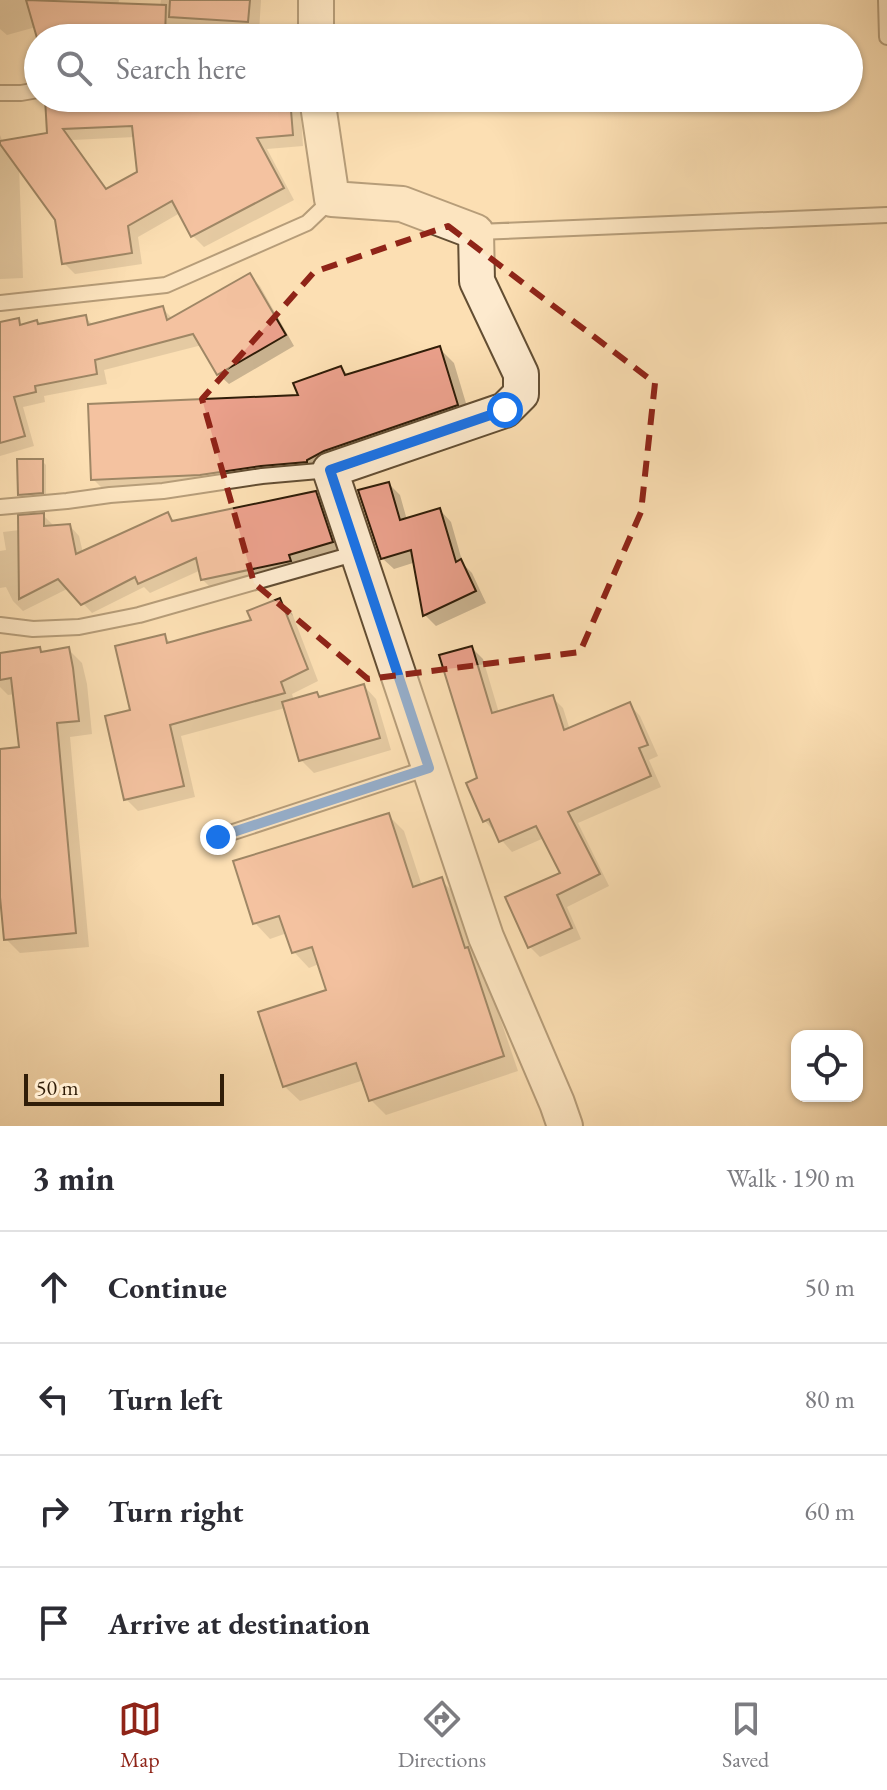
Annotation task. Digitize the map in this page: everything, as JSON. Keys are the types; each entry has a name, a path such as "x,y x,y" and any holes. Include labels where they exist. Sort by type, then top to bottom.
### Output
{"street":[{"path":"316,0 316,24"},
{"path":"319,112 332,199 402,204 476,232 477,281 521,374 521,394 505,410 330,470 486,937 565,1126"}],"lane":[{"path":"886,0 887,37"},
{"path":"0,93 24,92"},
{"path":"0,303 166,285 307,223 332,199"},
{"path":"476,232 887,215"},
{"path":"0,507 330,470"},
{"path":"0,625 33,629 79,627 139,615 357,553"},
{"path":"218,837 429,768"}],"highlighted area":[{"path":"448,226 655,383 641,512 580,652 368,679 254,583 202,399 314,272"}],"building":[{"path":"26,0 166,5 165,24 33,24"},
{"path":"170,0 250,0 248,22 169,17"},
{"path":"46,112 291,112 293,135 257,138 284,188 191,237 172,201 128,226 132,253 62,264 55,220 0,141 47,133","holes":["132,126 137,172 106,189 63,129"]},
{"path":"250,273 286,335 217,375 193,334 95,360 97,374 35,386 36,392 14,397 25,436 0,443 0,322 19,318 20,325 37,320 38,324 86,315 88,325 163,306 167,320"},
{"path":"440,346 458,405 324,451 307,462 200,475 91,480 88,404 298,395 293,383 341,366 345,375"},
{"path":"17,459 43,459 43,493 18,495"},
{"path":"389,482 400,520 440,508 456,562 461,559 476,591 423,616 411,550 381,559 358,490"},
{"path":"316,491 333,542 289,555 291,561 201,580 196,558 138,584 135,577 81,605 58,579 19,599 18,515 44,513 44,526 70,524 76,554 168,512 172,521"},
{"path":"280,598 308,669 281,682 285,693 170,725 184,786 124,800 105,716 130,710 115,646 165,634 167,643 251,620 247,611"},
{"path":"472,646 492,713 553,695 564,730 630,702 648,745 639,748 651,776 568,812 600,874 557,895 572,928 528,948 505,897 560,873 536,826 499,842 489,819 483,822 466,783 477,778 439,655"},
{"path":"40,647 41,652 69,647 73,668 79,721 57,723 76,933 4,940 0,897 0,749 19,747 11,678 0,680 0,653"},
{"path":"364,684 380,738 299,761 282,702 317,692 319,697"},
{"path":"389,813 413,887 442,877 504,1056 369,1101 356,1063 283,1087 258,1012 326,990 312,947 292,953 279,916 253,924 233,861"}],"route":[{"path":"218,837 429,768 330,470 505,410"}]}
